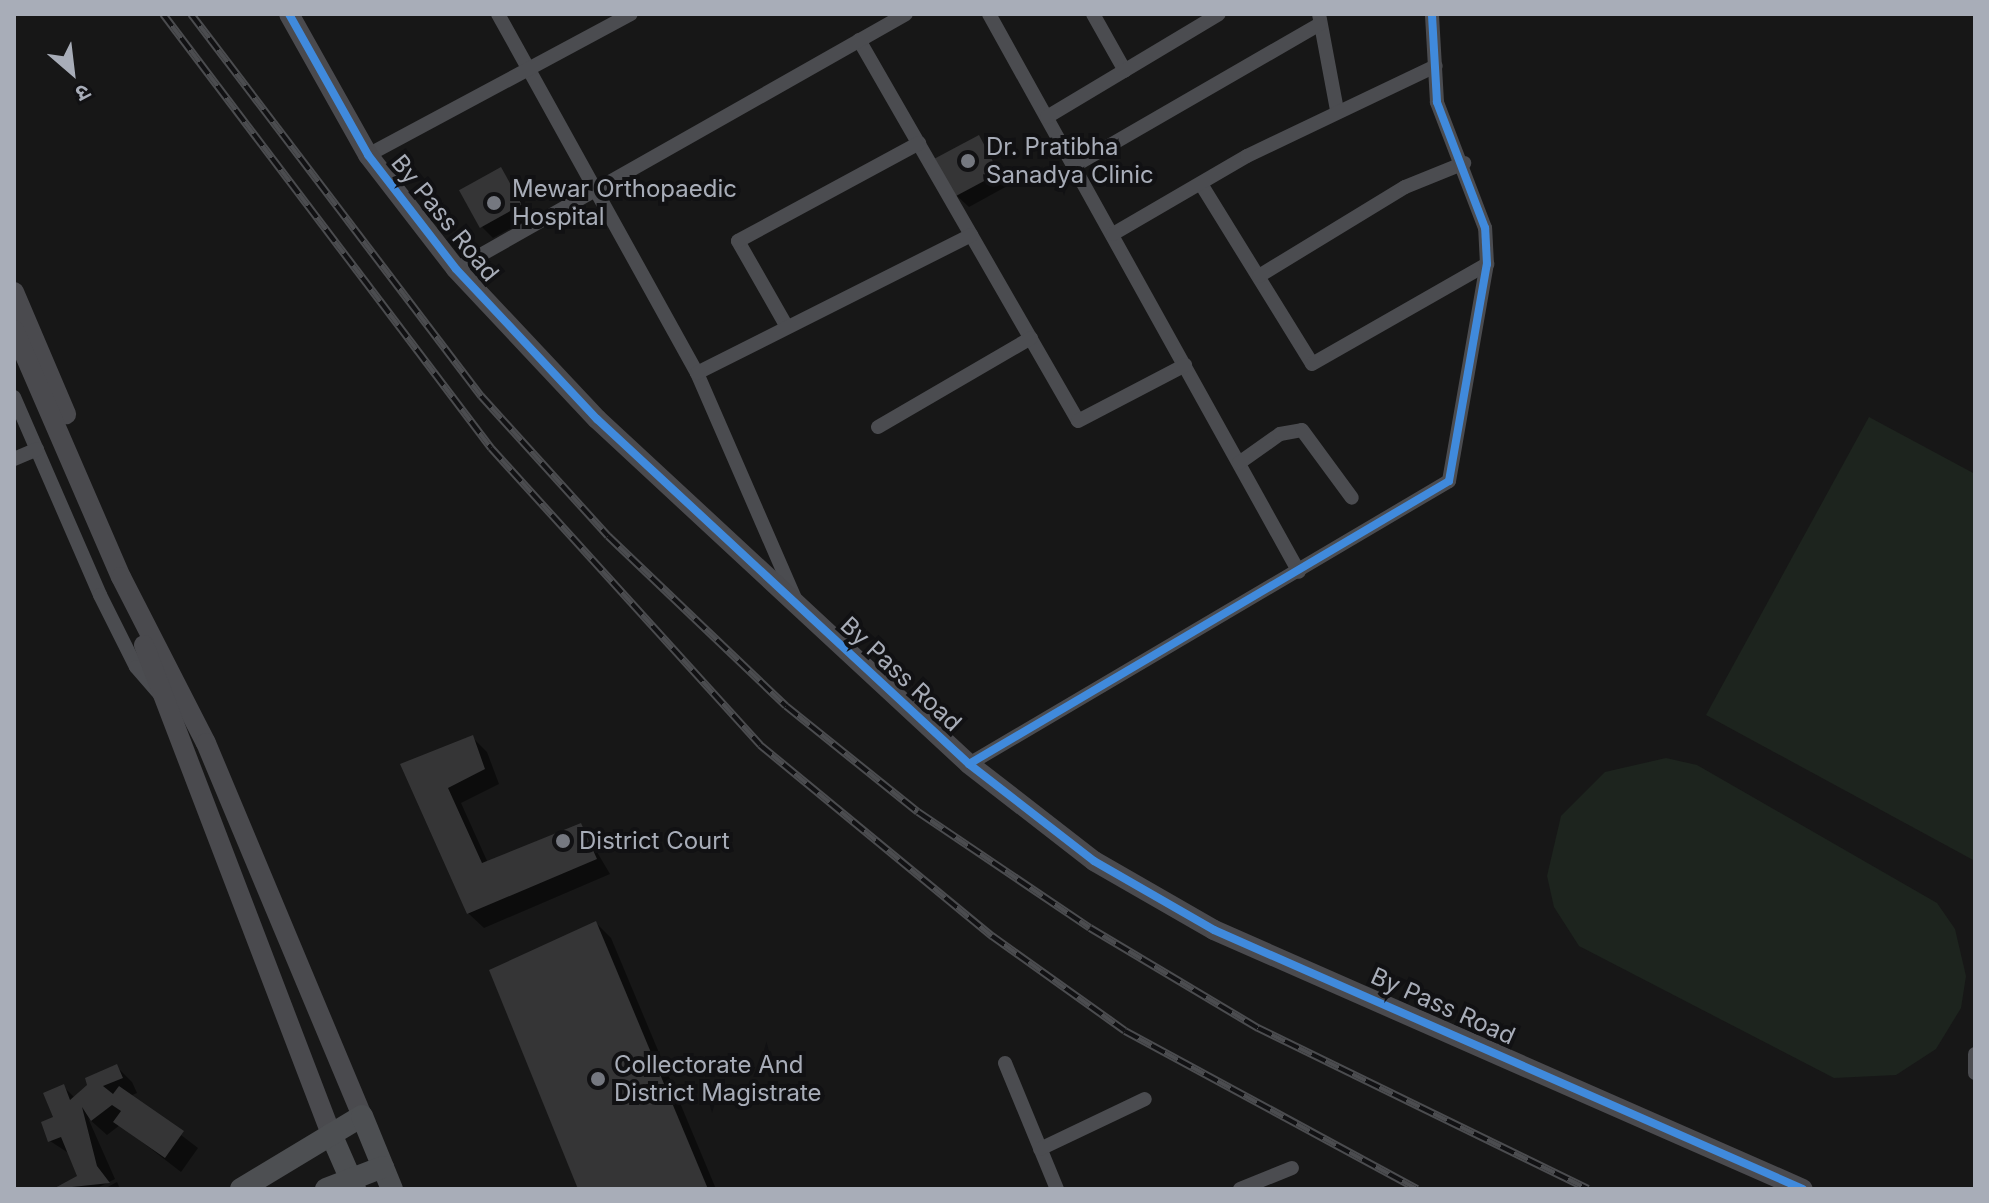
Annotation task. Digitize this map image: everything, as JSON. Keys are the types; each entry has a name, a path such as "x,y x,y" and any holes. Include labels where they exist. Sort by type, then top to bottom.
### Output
{"main road":[{"path":"241,1189 362,1116 392,1189"},
{"path":"331,1134 353,1185"},
{"path":"326,1189 353,1185 383,1167"}],"street":[{"name":"By Pass Road","path":"289,14 368,155 456,269 597,419 969,764 1094,861 1214,930 1803,1189"},
{"path":"498,14 697,373 798,606"},
{"path":"368,155 631,14"},
{"path":"456,269 906,14"},
{"path":"989,14 1299,572"},
{"path":"1093,14 1125,71"},
{"path":"1047,117 1219,14"},
{"path":"969,764 1449,481 1487,264 1485,228 1464,163 1437,102 1432,14"},
{"path":"1074,166 1320,19 1337,110"},
{"path":"859,40 1078,421 1185,365"},
{"path":"1113,234 1337,110 1436,66"},
{"path":"787,327 738,241 919,143"},
{"path":"1259,276 1405,187 1464,163"},
{"path":"1201,184 1312,364 1487,264"},
{"path":"697,373 971,235"},
{"path":"14,292 153,619 162,659"},
{"path":"14,330 121,577 249,846 362,1116"},
{"path":"878,427 1031,338"},
{"path":"14,397 100,595 136,667 161,696"},
{"path":"1239,463 1280,434 1302,430 1352,498"},
{"path":"14,459 37,449"},
{"path":"121,577 161,696 331,1134"},
{"path":"225,857 249,846"},
{"path":"1975,1054 1975,1073"},
{"path":"1005,1063 1057,1189"},
{"path":"1040,1149 1145,1099"},
{"path":"1240,1189 1292,1168"}],"shaded area":[{"path":"1869,417 1975,474 1975,861 1706,715"},
{"path":"1666,758 1697,765 1937,903 1955,929 1966,976 1961,1008 1936,1049 1896,1075 1834,1078 1579,946 1554,907 1547,876 1561,816 1605,772"}],"building":[{"path":"979,135 999,173 955,196 935,158"},
{"path":"501,167 522,205 480,228 459,190"},
{"name":"District Court","path":"473,735 485,769 448,788 482,863 581,823 597,859 467,914 400,764"},
{"name":"Collectorate And District Magistrate","path":"596,921 708,1189 578,1189 489,970"},
{"path":"117,1064 123,1078 103,1086 113,1094 119,1086 184,1131 165,1158 113,1122 121,1111 112,1105 91,1121 82,1107 97,1166 110,1183 53,1189 77,1176 61,1137 48,1142 41,1122 53,1117 43,1093 64,1084 70,1100 87,1085 85,1078"}],"railway":[{"path":"163,14 491,448 760,745 992,936 1125,1031 1417,1189"},
{"path":"191,14 481,396 608,536 786,706 918,812 1090,928 1258,1028 1588,1189"}],"cycle path":[{"path":"289,14 368,155 456,269 597,419 969,764 1094,861 1214,930 1803,1189"},
{"path":"969,764 1449,481 1487,264 1485,228 1437,102 1432,14"}],"place":[{"name":"Dr. Pratibha Sanadya Clinic","path":"968,161"},
{"name":"Mewar Orthopaedic Hospital","path":"494,203"},
{"name":"District Court","path":"563,841"},
{"name":"Collectorate And District Magistrate","path":"598,1079"}]}
